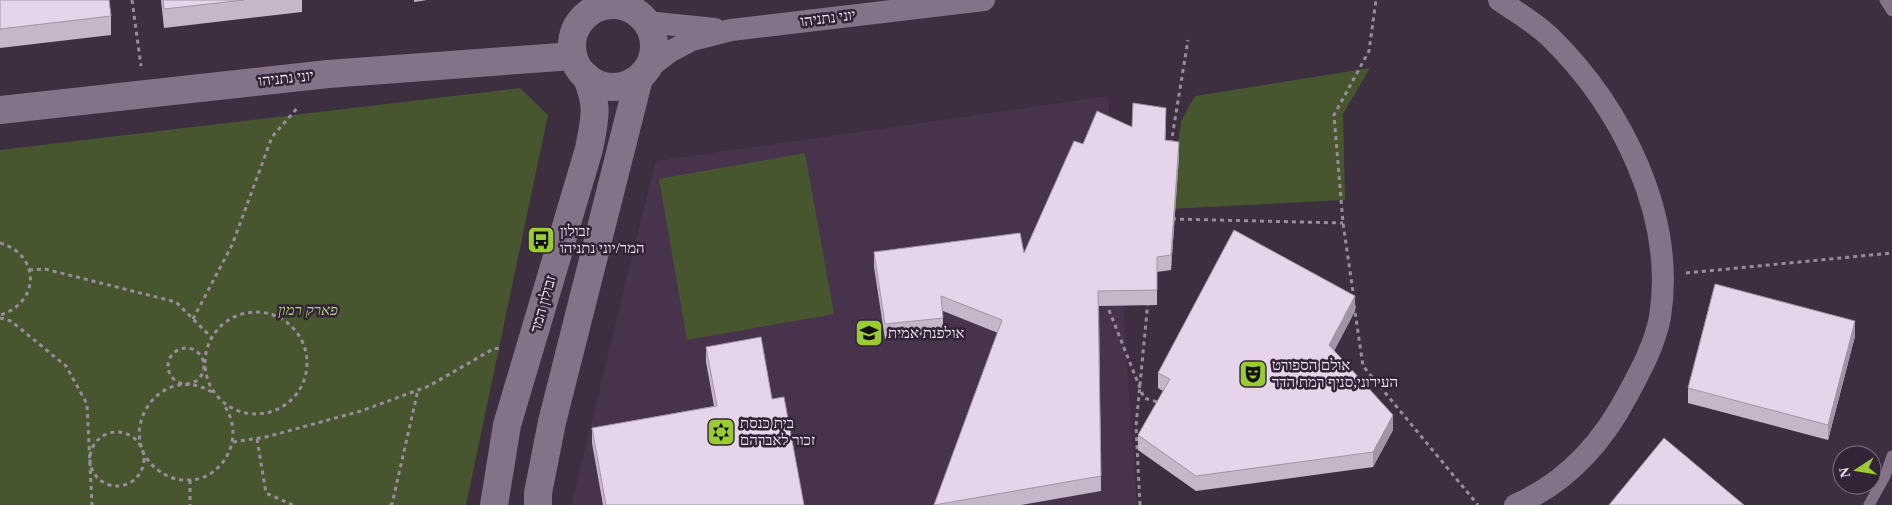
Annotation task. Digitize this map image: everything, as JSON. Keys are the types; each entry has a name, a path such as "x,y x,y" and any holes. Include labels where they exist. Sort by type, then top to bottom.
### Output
{"street":[{"name":"יוני נתניהו","path":"643,74 671,51 692,40 731,30 984,0"},
{"path":"1499,0 1550,37 1568,57 1594,89 1631,148 1648,192 1658,228 1663,275 1659,319 1646,360 1610,426 1590,451 1541,499 1515,505"},
{"path":"538,505 538,493 552,422 643,74 653,58 652,32 639,12 627,7 606,5 596,8 585,8 572,42 579,66 595,83 606,86 618,87 629,84 643,74"},
{"name":"יוני נתניהו","path":"639,12 690,27 731,30"},
{"name":"יוני נתניהו","path":"0,110 328,74 579,66"},
{"name":"זבולון המר","path":"494,505 508,425 589,149 596,106 593,92 579,66"}],"lane":[{"path":"1885,0 1892,11"},
{"path":"1869,505 1885,476 1892,456"}],"path":[{"path":"132,0 144,94"},
{"path":"1376,0 1369,51 1334,114 1343,223 1363,366 1478,505"},
{"path":"1170,153 1188,40"},
{"path":"193,319 232,245 272,137 328,74"},
{"path":"1168,219 1343,223"},
{"path":"0,243 10,246 26,262 30,283 23,301 11,312 0,317"},
{"path":"1663,275 1892,253"},
{"path":"29,270 45,269 176,302 211,337"},
{"path":"1140,505 1136,426 1148,298"},
{"path":"1109,310 1144,398 1162,404"},
{"path":"213,393 204,367 206,351 211,337 222,324 237,315 253,312 270,313 285,320 297,332 305,347 308,364 305,380 297,395 285,407 270,414 253,415 236,411 222,402"},
{"path":"0,317 11,321 66,366 87,404 92,505"},
{"path":"233,442 257,438 361,411 429,386 493,349 531,345"},
{"path":"141,449 140,443 133,436 115,431 101,436 95,443 90,459 93,470 98,478 107,484 119,486 134,480 140,473 145,459 141,449 138,434 140,418 147,404 158,393 172,386 187,384 200,379 204,374 204,360 201,354 190,348 176,350 171,355 168,368 170,375 175,380 187,384 205,388 222,402 230,414 233,428 233,442 228,456 218,468 205,476 190,480 174,479 160,473 149,462 141,449"},
{"path":"390,505 392,504 418,390"},
{"path":"257,438 266,493 293,505"},
{"path":"190,480 190,505"}],"shaded area":[{"name":"אולפנת אמית","path":"1108,96 1137,505 571,505 656,161"}],"green space":[{"path":"1370,68 1343,114 1345,200 1169,209 1181,121 1195,96"},
{"name":"פארק רמון","path":"520,88 548,115 466,505 0,505 0,150"},
{"path":"805,153 834,314 687,340 659,179"}],"building":[{"path":"0,0 109,0 111,16 0,29"},
{"path":"163,0 244,0 164,9"},
{"path":"1133,103 1166,108 1165,140 1179,142 1171,255 1157,257 1157,290 1098,291 1101,476 934,505 1002,320 941,296 943,318 885,324 874,252 1020,233 1024,253 1074,141 1083,144 1097,111 1132,127"},
{"name":"אולם הספורט העירוני,סניף רמת הדר","path":"1234,230 1355,296 1329,345 1393,415 1373,452 1196,476 1138,435 1170,379 1158,373"},
{"path":"1715,284 1855,321 1828,425 1688,388"},
{"name":"בית כנסת זכור לאברהם","path":"761,337 772,399 784,397 804,505 606,505 592,428 717,406 706,347"},
{"path":"1664,438 1744,505 1609,505"}],"place":[{"name":"זבולון המר/יוני נתניהו","path":"541,240"},
{"name":"אולפנת אמית","path":"869,333"},
{"name":"אולם הספורט העירוני,סניף רמת הדר","path":"1253,374"},
{"name":"בית כנסת זכור לאברהם","path":"721,432"}]}
